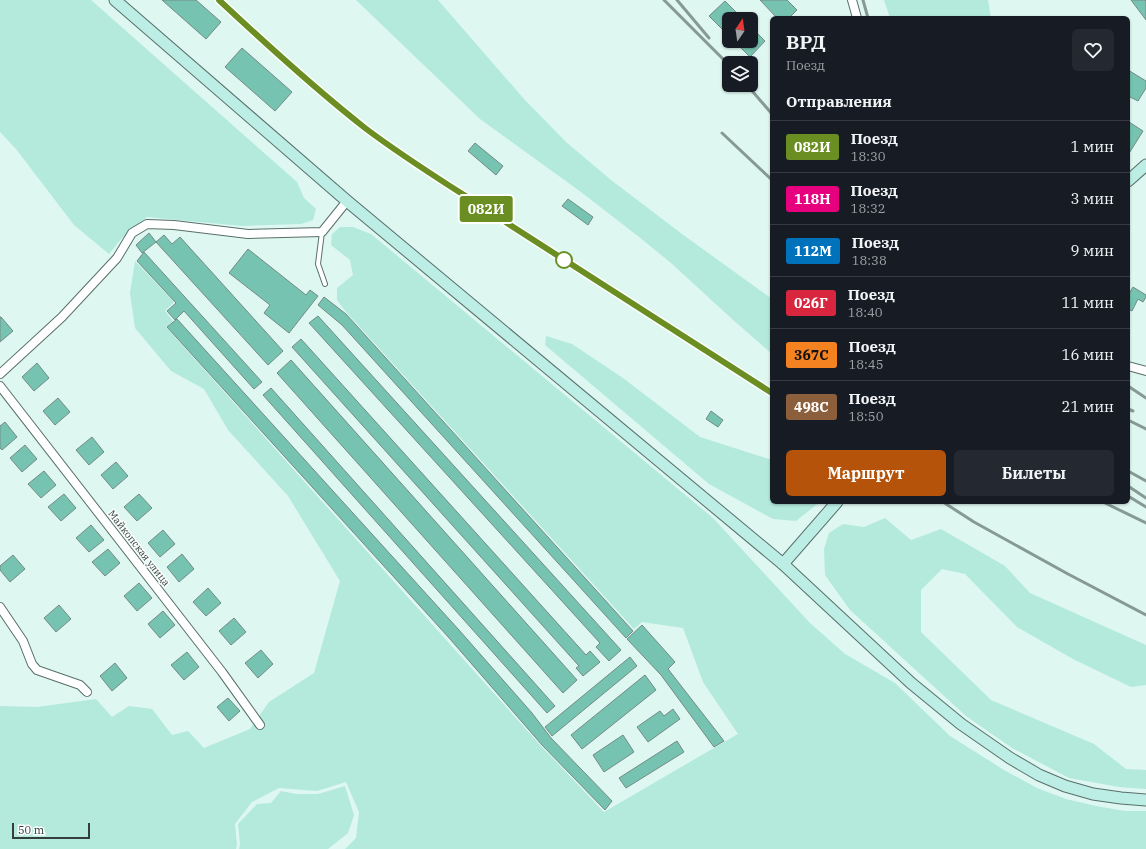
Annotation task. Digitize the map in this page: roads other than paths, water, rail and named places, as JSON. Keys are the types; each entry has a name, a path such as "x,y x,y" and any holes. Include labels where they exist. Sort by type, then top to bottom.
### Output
{"street":[{"path":"114,0 347,201 783,564 911,683 961,724 1010,758 1039,775 1064,786 1093,794 1146,800"},
{"path":"852,0 856,16"},
{"path":"1130,179 1146,165"},
{"path":"0,374 62,317 117,258 132,233 147,224 174,225 248,234 322,232 347,201"},
{"path":"1130,367 1146,371"},
{"name":"Майкопская улица","path":"0,386 222,672 260,725"},
{"path":"783,564 836,504"},
{"path":"0,607 23,641 36,670 80,685 87,692"}],"lane":[{"path":"322,232 318,264 325,284"}],"railway":[{"path":"219,0 309,82 382,141 770,392"},
{"path":"664,0 722,58"},
{"path":"677,0 709,38"},
{"path":"863,0 867,16"},
{"path":"753,92 770,112"},
{"path":"722,133 770,178"},
{"path":"1130,387 1146,398"},
{"path":"1130,421 1146,429"},
{"path":"1130,472 1146,481"},
{"path":"1130,487 1146,498"},
{"path":"1130,497 1146,507"},
{"path":"946,504 974,522 1146,615"},
{"path":"1107,504 1146,523"}],"train":[{"name":"082И","path":"219,0 275,52 366,129 578,269 770,392"}]}
